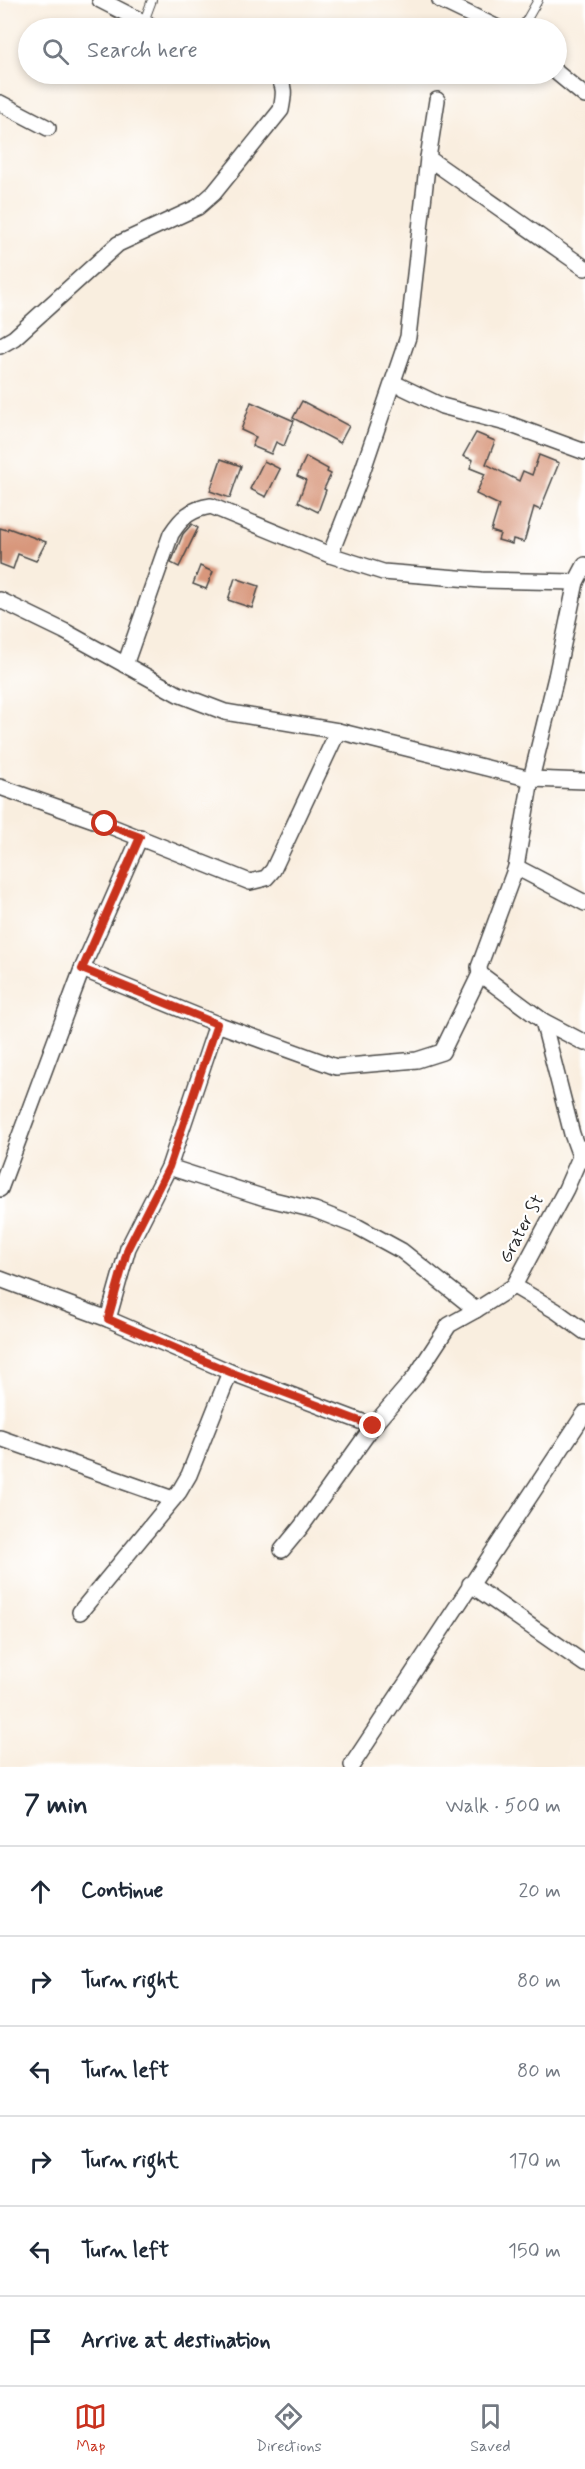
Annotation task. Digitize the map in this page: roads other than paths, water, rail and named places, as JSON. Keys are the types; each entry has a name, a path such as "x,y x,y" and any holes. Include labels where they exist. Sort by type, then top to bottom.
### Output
{"street":[{"path":"100,0 134,18"},
{"path":"440,0 477,18"},
{"path":"567,81 585,96"},
{"path":"0,346 14,338 118,244 198,207 214,193 281,110 285,94 283,84"},
{"path":"330,555 394,383 408,337 428,158 437,100"},
{"path":"0,103 48,128"},
{"path":"428,158 585,268"},
{"path":"394,383 442,406 506,423 585,452"},
{"path":"125,665 171,534 182,518 197,508 211,506 330,555 383,572 482,580 576,582"},
{"path":"585,565 576,582 531,779 516,867 478,967 480,974 543,1021 585,1043"},
{"path":"0,600 64,631 178,694 225,712 338,731 531,779 585,781"},
{"path":"0,787 140,837 250,882 266,878 273,870 338,731"},
{"path":"0,1189 82,969 140,837"},
{"path":"516,867 585,903"},
{"path":"82,969 217,1024 336,1067 417,1060 442,1052 480,974"},
{"path":"543,1021 583,1154"},
{"path":"108,1319 128,1248 169,1167 217,1024"},
{"name":"Grater St","path":"583,1154 514,1286 556,1311 585,1332"},
{"path":"169,1167 265,1198 315,1210 358,1227 402,1251 476,1310"},
{"path":"0,1279 108,1319 230,1372 373,1426"},
{"path":"282,1550 373,1426 415,1377 449,1325 514,1286"},
{"path":"80,1612 189,1475 230,1372"},
{"path":"352,1765 585,1413"},
{"path":"0,1438 173,1498"},
{"path":"470,1584 585,1664"}],"lane":[{"path":"150,18 152,0"},
{"path":"528,18 538,0"}]}
